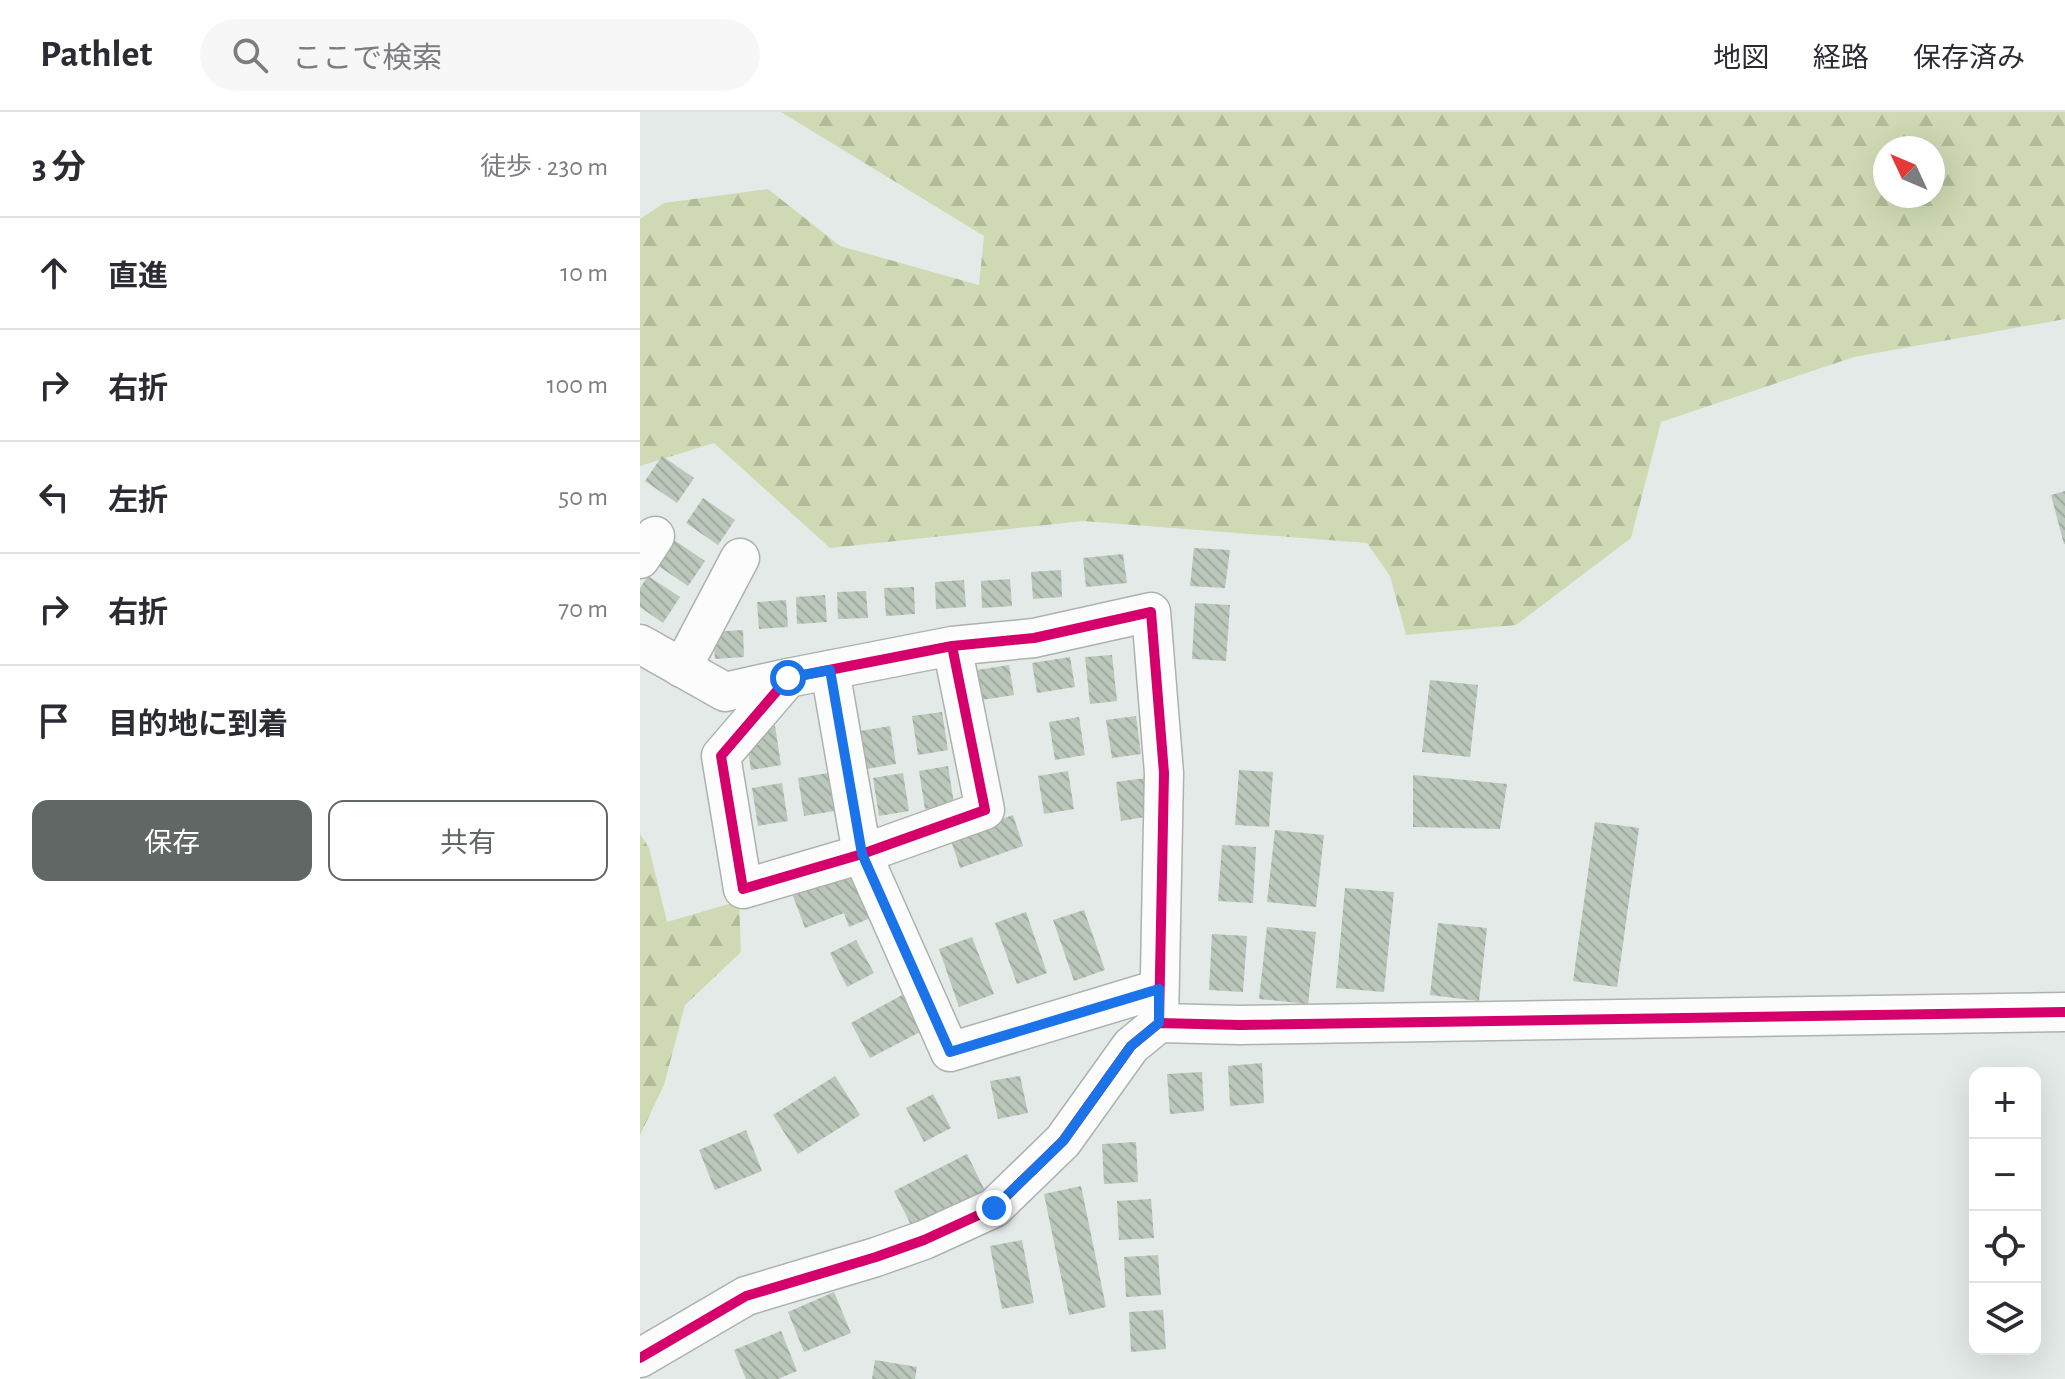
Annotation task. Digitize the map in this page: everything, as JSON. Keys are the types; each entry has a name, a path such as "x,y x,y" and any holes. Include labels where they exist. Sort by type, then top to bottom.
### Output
{"street":[{"path":"682,668 740,558"},
{"path":"640,644 725,692 952,646 1034,638 1151,612 1164,773 1159,1006 1063,1141 994,1208 888,1253 746,1296 640,1358"},
{"path":"788,678 721,756 743,889 862,854 985,810 952,646"},
{"path":"830,670 862,854 950,1052 1159,1006 1240,1025 2065,1012"}],"green space":[{"path":"781,112 2065,112 2065,319 1854,357 1661,422 1631,538 1516,625 1406,635 1390,576 1367,543 1083,521 830,548 714,443 640,466 640,219 664,203 768,189 840,246 979,285 984,236"},
{"path":"640,834 649,848 667,922 739,901 741,952 685,1005 664,1085 640,1135"}],"building":[{"path":"662,456 694,478 677,503 645,481"},
{"path":"2065,491 2065,544 2064,544 2051,495"},
{"path":"703,498 735,520 718,545 686,523"},
{"path":"674,540 705,561 688,586 657,565"},
{"path":"1194,548 1230,550 1225,588 1190,586"},
{"path":"1123,554 1127,583 1086,587 1083,558"},
{"path":"1061,570 1062,597 1033,599 1031,572"},
{"path":"648,576 680,597 663,623 640,607 640,588"},
{"path":"1010,579 1012,606 982,608 981,581"},
{"path":"964,580 966,607 936,609 935,582"},
{"path":"914,587 915,614 886,616 884,588"},
{"path":"866,591 868,618 838,619 837,592"},
{"path":"825,595 827,622 797,624 796,597"},
{"path":"786,600 788,627 759,629 757,602"},
{"path":"1195,603 1230,605 1226,661 1192,659"},
{"path":"743,630 744,657 715,659 713,632"},
{"path":"1112,655 1117,701 1090,704 1085,657"},
{"path":"1070,657 1075,687 1037,693 1032,663"},
{"path":"1009,665 1014,695 975,701 971,671"},
{"path":"1430,680 1478,685 1470,757 1422,752"},
{"path":"942,712 948,750 918,755 912,716"},
{"path":"1136,716 1141,754 1112,758 1106,720"},
{"path":"1079,717 1085,755 1055,760 1049,722"},
{"path":"775,726 781,765 751,770 745,731"},
{"path":"890,726 896,764 866,769 860,731"},
{"path":"948,766 954,804 925,809 919,771"},
{"path":"1239,770 1273,772 1269,827 1235,825"},
{"path":"1068,771 1074,809 1044,814 1038,776"},
{"path":"828,773 834,811 804,816 798,778"},
{"path":"903,773 909,811 879,816 873,778"},
{"path":"1413,775 1507,784 1500,829 1413,827"},
{"path":"1146,778 1151,816 1121,821 1116,782"},
{"path":"782,783 788,821 758,826 752,788"},
{"path":"1013,815 1023,846 960,868 950,837"},
{"path":"1595,822 1639,828 1617,987 1573,981"},
{"path":"1275,830 1324,835 1316,907 1267,902"},
{"path":"1222,845 1256,847 1253,903 1218,901"},
{"path":"858,870 875,916 849,927 844,913 805,928 793,896"},
{"path":"1345,888 1394,892 1384,992 1336,988"},
{"path":"1084,910 1105,970 1074,981 1053,920"},
{"path":"1026,912 1047,973 1017,984 995,923"},
{"path":"1438,923 1487,928 1479,1001 1430,995"},
{"path":"1267,927 1316,932 1308,1004 1259,999"},
{"path":"1212,934 1247,936 1243,992 1209,990"},
{"path":"972,937 994,994 959,1007 939,949"},
{"path":"856,940 874,973 847,987 830,953"},
{"path":"902,995 922,1031 870,1058 851,1023"},
{"path":"1262,1063 1264,1103 1230,1106 1228,1066"},
{"path":"1202,1072 1204,1111 1170,1114 1167,1074"},
{"path":"835,1076 860,1115 798,1154 773,1115"},
{"path":"1020,1076 1028,1113 998,1119 990,1081"},
{"path":"933,1094 951,1128 924,1142 906,1108"},
{"path":"746,1130 762,1171 715,1190 699,1150"},
{"path":"1136,1142 1138,1182 1104,1184 1102,1144"},
{"path":"967,1154 985,1191 912,1227 894,1191"},
{"path":"1081,1186 1106,1307 1069,1315 1044,1194"},
{"path":"1151,1199 1154,1238 1119,1240 1117,1201"},
{"path":"1022,1240 1034,1303 1002,1309 990,1246"},
{"path":"1158,1255 1161,1295 1126,1297 1124,1257"},
{"path":"834,1292 851,1333 804,1352 788,1312"},
{"path":"1163,1310 1166,1349 1131,1352 1129,1312"},
{"path":"781,1331 797,1371 778,1379 746,1379 734,1350"},
{"path":"875,1360 917,1367 915,1379 872,1379"}],"cycle path":[{"path":"952,646 985,810 862,854 743,889 721,756 788,678 952,646 1034,638 1151,612 1164,773 1159,1023"},
{"path":"640,1358 746,1296 924,1240 994,1208 1063,1141 1131,1046 1159,1023 1240,1025 2065,1012"}],"route":[{"path":"788,678 830,670 862,854 950,1052 1159,989 1159,1023 1131,1046 1063,1141 994,1208"}]}
